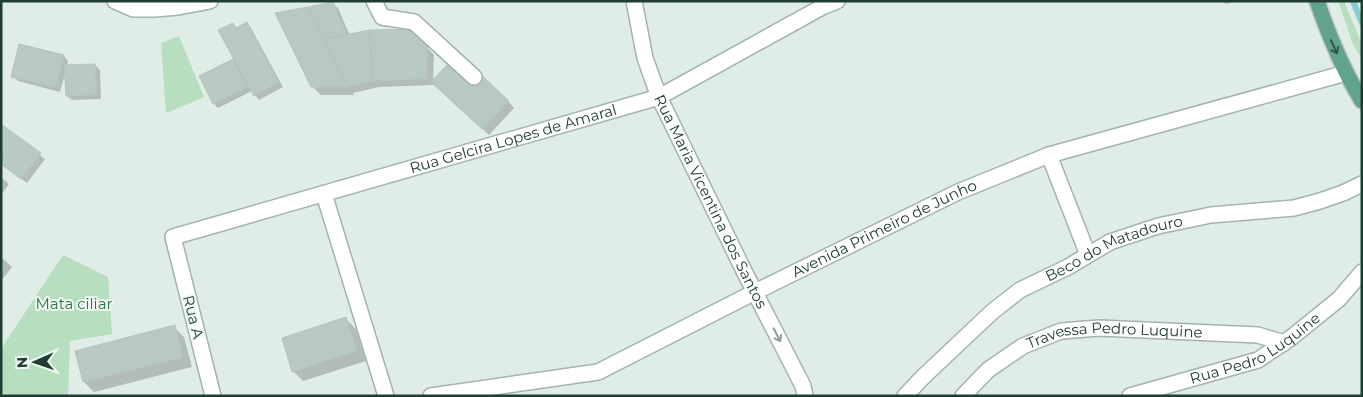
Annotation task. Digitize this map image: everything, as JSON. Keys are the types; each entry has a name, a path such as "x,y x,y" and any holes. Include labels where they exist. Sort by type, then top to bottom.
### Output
{"main road":[{"path":"1317,1 1328,34 1346,73 1362,101"}],"street":[{"path":"115,1 133,9 178,7 210,1"},
{"path":"374,1 382,17 414,22 474,78"},
{"name":"Rua Maria Vicentina dos Santos","path":"634,1 645,58 658,97 803,386 805,396"},
{"name":"Rua Gelcira Lopes de Amaral","path":"173,238 658,97 822,7 837,1"},
{"name":"Avenida Primeiro de Junho","path":"431,396 598,372 958,192 1049,155 1346,73"},
{"path":"1049,155 1088,255"},
{"name":"Beco do Matadouro","path":"905,396 992,312 1020,290 1068,267 1110,242 1158,226 1211,215 1294,208 1344,193 1362,184"},
{"path":"324,194 386,396"},
{"name":"Rua A","path":"173,238 213,396"},
{"name":"Rua Pedro Luquine","path":"1130,396 1258,360 1284,343 1339,299 1362,272"},
{"name":"Travessa Pedro Luquine","path":"963,396 988,370 1023,346 1061,331 1099,328 1258,335 1284,343"}],"green space":[{"path":"1338,1 1344,1 1362,45 1362,60 1353,44"},
{"path":"179,36 204,97 166,113 161,43"},
{"name":"Mata ciliar","path":"63,255 108,277 112,334 70,341 68,396 1,396 1,349"}],"building":[{"path":"333,2 347,35 324,39 308,7"},
{"path":"308,7 347,87 311,87 275,13"},
{"path":"247,22 279,82 254,96 218,30 233,23 236,28"},
{"path":"410,29 428,47 427,79 372,81 370,30"},
{"path":"370,30 372,81 347,87 324,39"},
{"path":"19,44 64,55 56,88 11,77"},
{"path":"458,53 509,101 482,129 431,82"},
{"path":"233,59 248,87 213,104 199,76"},
{"path":"95,64 97,95 66,96 64,65"},
{"path":"1,124 41,153 21,179 1,164 1,157 4,153 1,151"},
{"path":"346,317 357,351 292,372 282,338"},
{"path":"175,325 183,357 83,382 75,351"}],"waterway":[{"path":"1353,1 1362,23"}]}
